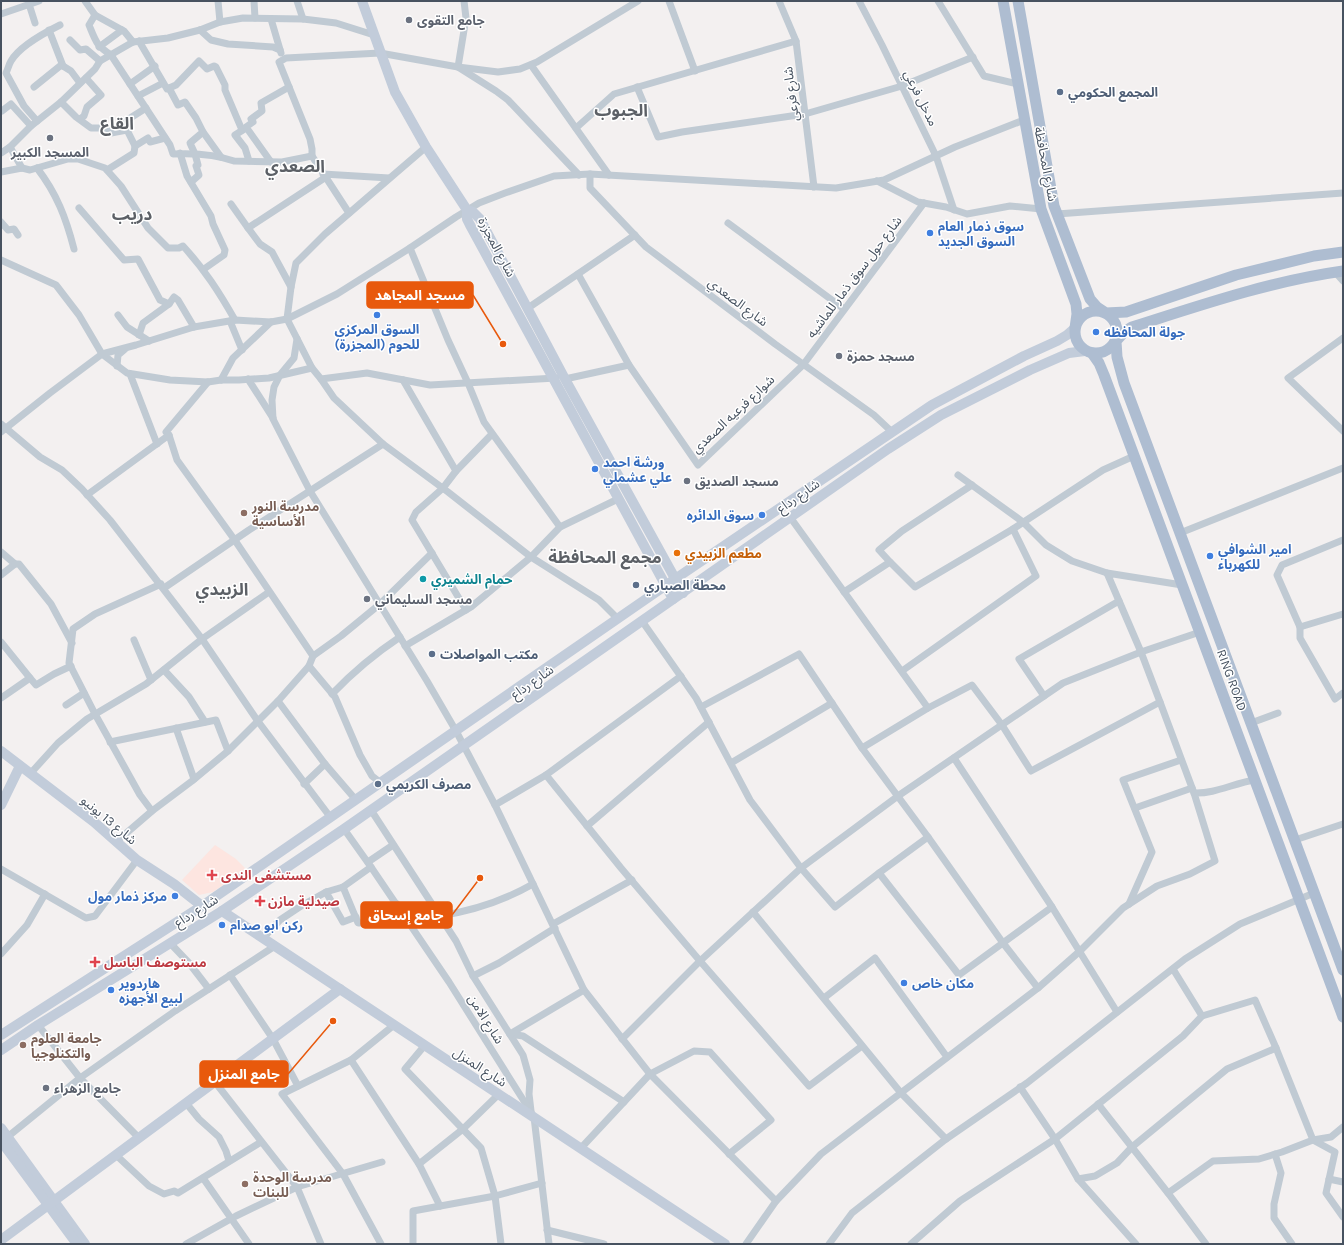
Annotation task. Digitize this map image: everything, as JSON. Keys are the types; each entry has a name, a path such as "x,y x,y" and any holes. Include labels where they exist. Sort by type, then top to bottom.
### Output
{"main road":[{"name":"شارع المحافظة","path":"1003,1 1040,210 1076,304 1077,314 1075,328"},
{"name":"شارع المحافظة","path":"1018,1 1044,158 1054,206 1090,299 1097,307 1106,313"},
{"path":"1031,160 1044,158"},
{"path":"1339,271 1318,274 1241,293 1132,327 1124,332 1112,347 1099,354 1089,352 1080,347 1074,335 1077,322 1087,313 1099,311 1106,313 1126,312 1236,275 1314,256 1343,252"},
{"path":"1192,289 1200,306"},
{"path":"1106,313 1115,322 1118,335 1116,341"},
{"name":"RING ROAD","path":"1116,341 1117,357 1124,384 1343,970"},
{"name":"RING ROAD","path":"1089,352 1099,363 1343,1018"},
{"path":"1237,733 1252,726"}],"street":[{"path":"1,14 39,1"},
{"path":"85,1 96,15 122,30 136,41 155,66 163,83 167,89 169,88 178,105 185,102 221,158"},
{"path":"218,1 220,22"},
{"path":"254,1 255,18"},
{"path":"297,1 304,20"},
{"path":"362,1 395,92 426,147 467,210"},
{"path":"458,66 466,18 464,1"},
{"path":"350,213 312,156 310,139 279,62 286,58 380,54 498,72 510,71 531,65 638,1"},
{"path":"669,1 695,70"},
{"name":"شارع فرعي","path":"779,1 796,41 814,187"},
{"name":"مدخل فرعي","path":"859,1 936,156 954,210"},
{"path":"938,1 984,76 1018,84"},
{"path":"27,4 35,23"},
{"path":"96,15 89,25 96,42 99,47 111,55 165,138 173,154 195,154 234,161 271,162 282,162 312,156"},
{"path":"1,153 10,148 34,124 61,102 95,69 100,61 136,41 168,38 200,30 220,22 243,18 304,20 336,23 374,35"},
{"path":"271,19 281,54 286,58"},
{"path":"34,124 6,73 11,61 19,52 42,34 60,25"},
{"path":"49,30 63,66 71,72 80,83"},
{"path":"99,47 122,30"},
{"path":"200,30 211,40 228,44 273,47 280,50"},
{"path":"70,40 80,50 86,49 100,61"},
{"path":"576,128 614,94 796,41"},
{"path":"637,87 658,137 682,132 805,114 902,86 973,57"},
{"path":"169,88 176,85 199,61 207,69 214,66 216,67 225,85 225,90 244,129 271,162"},
{"path":"531,65 609,175"},
{"path":"34,87 60,66 63,66"},
{"path":"130,84 155,66"},
{"path":"458,66 508,100 579,175"},
{"path":"80,119 84,116 87,107 101,95 86,78"},
{"path":"138,96 163,83"},
{"path":"249,161 245,148 235,135 253,122 251,119 262,111 261,103 289,87"},
{"path":"61,102 76,117 91,128 107,128 111,133 127,130"},
{"path":"2,111 11,104 34,124"},
{"path":"107,170 134,153 135,146 124,122 146,108"},
{"path":"331,818 257,720 202,639 110,520 87,494 62,470 40,457 3,428 102,354 149,342 194,326 232,320 271,322 287,319 337,294 467,210 492,198 554,176 590,174 836,188 884,180 936,156 1024,120"},
{"path":"191,182 199,175 196,166 198,165 195,154 190,143 203,132"},
{"path":"135,146 148,138 150,142 165,138"},
{"path":"426,147 350,213 296,263 291,286 287,319 312,368 334,398 383,444 443,488 531,557 599,600 618,619"},
{"path":"10,148 22,168"},
{"path":"180,153 187,176 211,216 225,250 224,255 204,269"},
{"path":"1,172 22,168 30,170 68,158 78,159 105,168 121,186 148,228 168,248 179,248 183,246 204,269 232,320 242,350"},
{"path":"37,168 47,181 68,223 74,249"},
{"name":"شارع الصعدي","path":"590,174 590,188 646,247 803,365 874,415 892,432"},
{"path":"248,228 324,175 390,178"},
{"path":"877,181 918,202 967,214 1010,206 1040,210"},
{"path":"1057,214 1343,193"},
{"name":"شارع حول سوق ذمار للماشيه","path":"803,365 924,203"},
{"path":"231,204 260,244 272,252 291,286"},
{"path":"79,208 124,260 138,259 160,300 169,304"},
{"name":"شارع المجزرة","path":"673,599 468,222 467,210 473,212 480,219 683,593"},
{"path":"1,222 8,230 14,229 18,235"},
{"path":"728,223 844,309"},
{"path":"528,308 635,235"},
{"path":"410,248 484,422 560,527"},
{"path":"1,260 56,285 79,315 102,354 130,374 170,380 208,382 269,378 312,368"},
{"path":"1339,271 1343,281"},
{"name":"شوارع فرعيه الصعدي","path":"578,274 629,365 698,464 803,365"},
{"path":"139,335 143,323 169,304 174,297 178,300 194,326"},
{"path":"118,315 127,327 149,342"},
{"path":"222,380 233,358 271,322"},
{"name":"شارع رداع","path":"1,1035 202,906 675,579 932,405 1024,356 1057,341 1075,328"},
{"path":"1343,338 1288,378 1343,432"},
{"path":"273,419 272,400 274,387 280,375 294,358 296,339"},
{"path":"117,366 118,355 128,348"},
{"name":"شارع رداع","path":"1,1050 38,1025 222,911 344,829 888,449 941,416 1030,370 1069,353 1089,352"},
{"path":"320,379 367,373 430,385 553,379 629,365"},
{"path":"130,374 157,444"},
{"path":"248,380 273,419 310,491 380,604 464,745 534,884 584,990 650,1074 776,1201"},
{"path":"404,380 456,471"},
{"path":"208,382 166,432 169,435 177,460 234,540 313,656"},
{"path":"466,610 412,520 416,512 443,488 456,471 492,434"},
{"path":"87,494 169,435"},
{"path":"152,811 140,796 70,666 69,663 73,629 94,614 162,586 383,444"},
{"path":"972,485 902,531 879,550 915,587 1013,529 1103,470 1134,456"},
{"path":"1180,533 1343,468"},
{"path":"958,475 1023,522 1046,545 1072,561 1107,572 1182,585"},
{"path":"405,646 466,610 531,557 560,527 618,499"},
{"path":"790,518 928,708"},
{"path":"902,671 1036,576 1013,529"},
{"path":"1343,540 1282,564 1276,575 1300,626 1300,638 1335,699 1343,693"},
{"path":"1332,545 1343,544"},
{"path":"1,552 15,564 19,564 51,604 72,643"},
{"path":"116,842 152,811 228,751 257,720 278,701 309,666 313,656 341,636 380,604 432,553"},
{"path":"844,592 890,562"},
{"path":"1,575 15,564"},
{"path":"746,1244 776,1201 820,1154 1038,988 1080,951 1123,908 1157,886 1190,874 1215,861 1193,790 1141,652 1107,572"},
{"path":"30,774 58,743 87,719 151,680 202,639 269,592"},
{"path":"1044,696 1019,659 1119,601"},
{"path":"1300,626 1343,614"},
{"path":"642,621 696,698 750,800 801,868 835,908 928,837"},
{"path":"622,1039 700,962 801,868 898,796 1064,683 1141,652 1200,632"},
{"path":"332,694 352,673 371,657 400,637"},
{"path":"134,640 151,680"},
{"path":"2,646 36,685 70,666"},
{"path":"701,707 799,654 862,748 928,837 1003,943 1038,988"},
{"path":"309,666 332,694 360,756 372,776 380,783"},
{"path":"164,670 189,697 205,722"},
{"path":"494,805 546,775 681,676"},
{"path":"1,698 30,678"},
{"path":"862,748 928,708 972,684 1002,725 1031,771 1160,702"},
{"path":"66,704 84,693"},
{"path":"278,701 325,764 356,800"},
{"path":"731,763 832,703"},
{"path":"1252,726 1278,713"},
{"path":"110,742 216,720 228,751"},
{"path":"587,826 709,722"},
{"path":"176,728 194,779"},
{"name":"شارع 13 يونيو","path":"1,751 6,759 20,766 94,822 137,860 174,884 202,906"},
{"path":"954,758 1052,907 1117,1012"},
{"path":"1129,904 1152,852 1123,780 1181,760"},
{"path":"304,784 325,764"},
{"path":"1,805 20,766"},
{"path":"546,775 700,962 809,1086 862,1046"},
{"path":"1135,808 1193,790 1205,794 1242,782 1255,780"},
{"path":"371,810 456,941 473,976 523,1055 530,1080 529,1094 533,1116"},
{"path":"1294,840 1343,824"},
{"name":"شارع الامن","path":"344,829 449,982 533,1116 549,1244"},
{"path":"263,938 280,920 301,906 326,892 343,887 393,845"},
{"path":"1,869 86,918 95,916 137,860"},
{"path":"879,873 959,975 1052,907"},
{"path":"473,976 499,963 554,926 632,880"},
{"path":"439,916 461,913 523,890 534,884"},
{"path":"343,887 358,923 366,923 396,904"},
{"path":"326,892 343,922 356,917"},
{"path":"829,1244 852,1213 946,1139 1020,1087 1185,959 1240,924 1314,893"},
{"path":"1,954 27,925 45,894"},
{"name":"شارع المنزل","path":"222,911 725,1244"},
{"path":"753,912 901,1093 946,1139"},
{"path":"170,943 189,963 209,989"},
{"path":"3,1141 80,1078 175,1011 275,946"},
{"path":"824,998 876,958 947,1057"},
{"path":"1173,969 1202,1016"},
{"path":"230,975 273,1039 298,1086"},
{"path":"1,1240 340,989"},
{"path":"510,1034 584,990"},
{"path":"911,1244 960,1201 1055,1139 1183,1036 1202,1016 1255,1000 1314,1140 1335,1152 1326,1193 1343,1217"},
{"path":"38,1025 80,1078 139,1138"},
{"path":"381,1244 342,1174 282,1094 351,1060 394,1025"},
{"path":"510,1034 523,1036 624,1102"},
{"path":"425,1045 406,1069 481,1148 495,1196 501,1244"},
{"path":"1078,1179 1095,1176 1117,1162 1132,1147 1227,1069 1276,1048"},
{"path":"581,1148 650,1074 694,1051 710,1052 771,1120 729,1154"},
{"path":"351,1060 419,1164 440,1206"},
{"path":"215,1082 297,1187 321,1244"},
{"path":"1020,1087 1055,1139 1078,1179 1136,1244"},
{"path":"419,1164 463,1129 499,1094"},
{"path":"186,1102 199,1119 219,1136 229,1161"},
{"path":"1098,1104 1206,1244"},
{"path":"1,1128 3,1141 51,1203 86,1244"},
{"path":"1168,1193 1213,1161 1259,1159 1314,1140 1331,1137 1343,1128"},
{"path":"116,1155 149,1186 164,1194 174,1191 178,1193 261,1142"},
{"path":"1276,1154 1281,1174 1274,1204 1274,1218 1292,1244"},
{"path":"186,1244 231,1219 297,1187 382,1162"},
{"path":"203,1178 249,1244"},
{"path":"1329,1179 1343,1182"},
{"path":"413,1244 413,1211 495,1196 542,1183"},
{"path":"51,1203 78,1244"},
{"path":"547,1230 604,1244"}],"shaded area":[{"name":"مستشفى الندى","path":"215,845 236,859 246,869 213,892 199,895 182,880"}],"place":[{"name":"جامع التقوى","path":"409,20"},
{"name":"المجمع الحكومي","path":"1060,92"},
{"name":"المسجد الكبير","path":"50,138"},
{"name":"سوق ذمار العام السوق الجديد","path":"930,233"},
{"name":"السوق المركزي للحوم (المجزرة)","path":"377,315"},
{"name":"جولة المحافظه","path":"1096,332"},
{"name":"مسجد المجاهد","path":"503,344"},
{"name":"مسجد حمزة","path":"839,356"},
{"name":"ورشة احمد علي عشملي","path":"595,469"},
{"name":"مسجد الصديق","path":"687,481"},
{"name":"مدرسة النور الأساسية","path":"244,513"},
{"name":"سوق الدائره","path":"762,515"},
{"name":"مطعم الزبيدي","path":"677,553"},
{"name":"امير الشوافي للكهرباء","path":"1210,556"},
{"name":"حمام الشميري","path":"423,579"},
{"name":"محطة الصباري","path":"636,585"},
{"name":"مسجد السليماني","path":"367,599"},
{"name":"مكتب المواصلات","path":"432,654"},
{"name":"مصرف الكريمي","path":"378,784"},
{"name":"مستشفى الندى","path":"212,875"},
{"name":"جامع إسحاق","path":"480,878"},
{"name":"مركز ذمار مول","path":"175,896"},
{"name":"صيدلية مازن","path":"260,901"},
{"name":"ركن ابو صدام","path":"222,925"},
{"name":"مستوصف الباسل","path":"95,962"},
{"name":"مكان خاص","path":"904,983"},
{"name":"هاردوير لبيع الأجهزه","path":"111,990"},
{"name":"جامع المنزل","path":"333,1021"},
{"name":"جامعة العلوم والتكنلوجيا","path":"23,1045"},
{"name":"جامع الزهراء","path":"46,1088"},
{"name":"مدرسة الوحدة للبنات","path":"245,1184"}],"district":[{"name":"الجبوب","path":"621,110"},
{"name":"القاع","path":"117,123"},
{"name":"الصعدي","path":"295,166"},
{"name":"دريب","path":"132,214"},
{"name":"مجمع المحافظة","path":"605,557"},
{"name":"الزبيدي","path":"222,589"}]}
